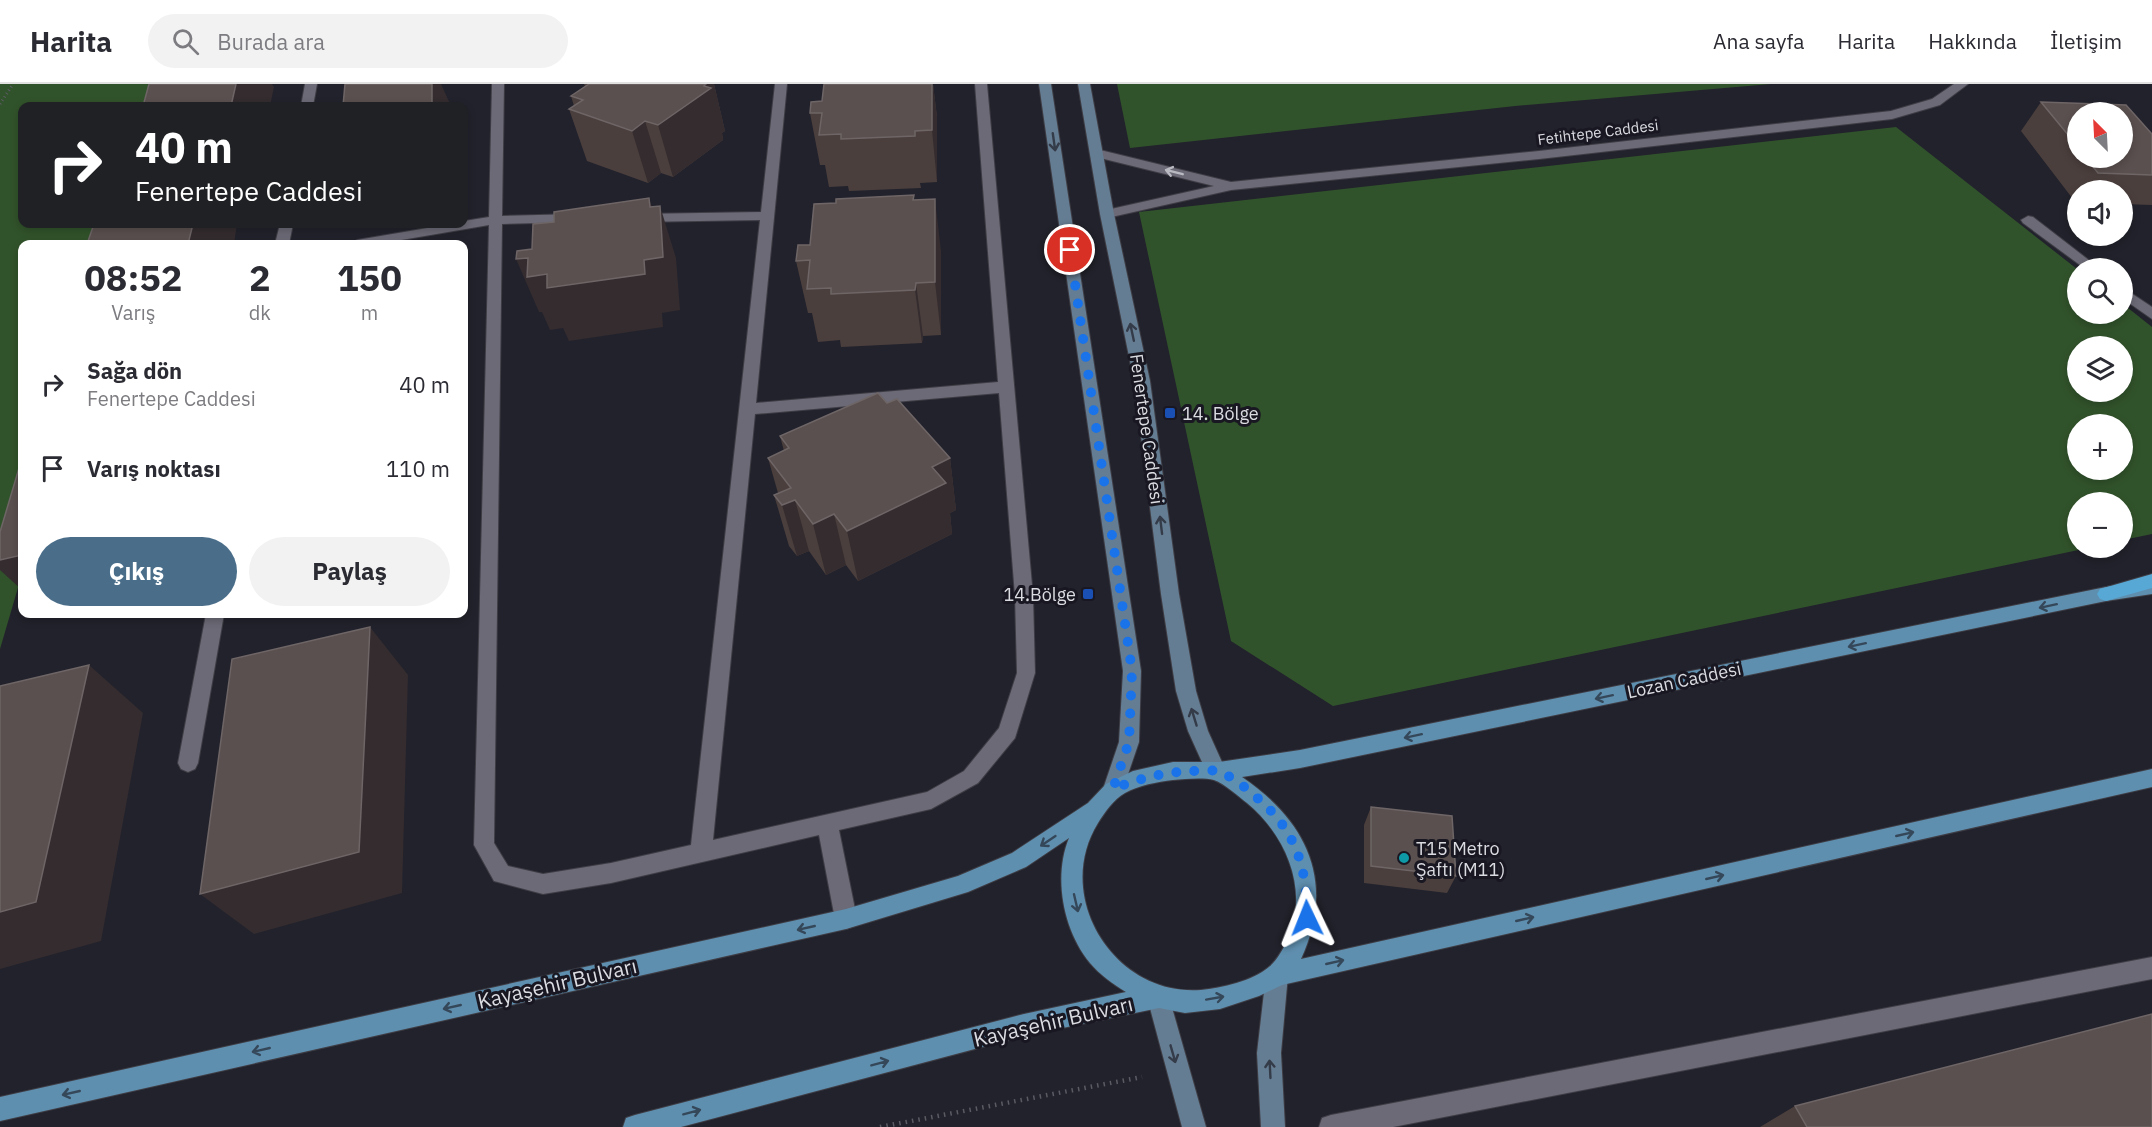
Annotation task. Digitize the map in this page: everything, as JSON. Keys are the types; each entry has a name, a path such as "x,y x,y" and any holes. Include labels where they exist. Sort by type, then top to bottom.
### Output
{"highway":[{"path":"2106,594 2152,581"}],"main road":[{"path":"1045,84 1132,671 1129,742 1113,789 1096,808 1076,846 1072,886 1083,933 1102,960 1129,984 1158,997 1190,1003 1226,996 1258,985 1277,975 2152,778"},
{"name":"Fenertepe Caddesi","path":"1084,84 1107,214 1142,381 1170,594 1186,691 1198,731 1216,771"},
{"name":"Lozan Caddesi","path":"1113,789 1144,777 1174,771 1216,771 1300,759 2106,594 2152,587"},
{"path":"1216,771 1246,788 1283,823 1295,845 1304,870 1307,918 1293,953 1277,975 1269,1053 1274,1127"},
{"name":"Kayaşehir Bulvarı","path":"0,1109 846,919 960,885 1019,860 1096,808"},
{"path":"1158,997 1194,1127"},
{"name":"Kayaşehir Bulvarı","path":"635,1127 1024,1025 1158,997"}],"street":[{"path":"308,102 311,84"},
{"path":"498,84 483,845 501,874 543,884 611,873 931,800 971,777 1008,732 1026,673 1024,596 981,84"},
{"path":"702,852 781,84"},
{"name":"Fetihtepe Caddesi","path":"1231,186 1539,155 1892,115 1936,102 1962,84"},
{"path":"1096,153 1231,186"},
{"path":"1107,214 1231,186"},
{"path":"625,218 767,216"},
{"path":"468,225 495,220 590,218"},
{"path":"2028,220 2079,258"},
{"path":"380,240 449,228"},
{"path":"2133,299 2152,314"},
{"path":"747,409 1006,387"},
{"path":"188,763 214,618"},
{"path":"827,824 846,919"},
{"path":"1331,1127 2152,968"}],"path":[{"path":"0,104 13,84"},
{"path":"880,1127 1178,1070"}],"green space":[{"path":"0,84 170,84 164,102 18,102 18,228 127,228 122,240 18,240 18,588 0,649"},
{"path":"1117,84 1771,84 1515,106 1130,148"},
{"path":"1896,127 2067,261 2067,324 2133,324 2133,312 2152,327 2152,534 2133,538 2133,492 2067,492 2067,552 1333,706 1231,641 1139,212"}],"building":[{"path":"149,84 236,84 232,102 144,102"},
{"path":"345,84 432,84 432,102 343,102"},
{"path":"589,84 706,84 704,86 711,88 658,125 645,121 632,131 569,109 583,100 571,96"},
{"path":"824,84 932,84 932,130 915,131 915,136 841,139 841,134 819,135 822,113 810,113 811,102 822,101"},
{"path":"2041,102 2067,103 2067,134"},
{"path":"2133,113 2152,134 2152,175 2098,173 2094,168 2133,168"},
{"path":"914,195 913,200 935,199 935,282 916,283 915,290 831,294 831,288 807,289 810,260 796,261 798,245 810,245 814,204 836,203 836,199"},
{"path":"649,198 650,207 660,206 663,257 644,260 645,274 547,288 547,274 527,277 528,258 516,259 517,251 532,249 533,224 554,222 554,212"},
{"path":"93,228 192,228 189,240 88,240"},
{"path":"878,393 887,403 897,399 950,458 932,467 946,483 847,531 834,514 813,524 795,500 782,505 774,495 791,488 768,458 789,448 780,436"},
{"path":"18,471 18,556 0,560 0,532"},
{"path":"370,627 359,852 200,894 232,659"},
{"path":"89,665 36,902 0,912 0,686"},
{"name":"T15 Metro Şaftı (M11)","path":"1371,807 1452,816 1456,876 1371,866"},
{"path":"2152,1014 2152,1127 1807,1127 1795,1106"}],"place":[{"name":"14. Bölge","path":"1170,413"},
{"name":"14.Bölge","path":"1088,594"},
{"name":"T15 Metro Şaftı (M11)","path":"1404,858"}],"route":[{"path":"1070,250 1132,671 1129,742 1113,789 1144,777 1174,771 1216,771 1246,788 1269,807 1283,823 1295,845 1304,870 1307,918"}]}
